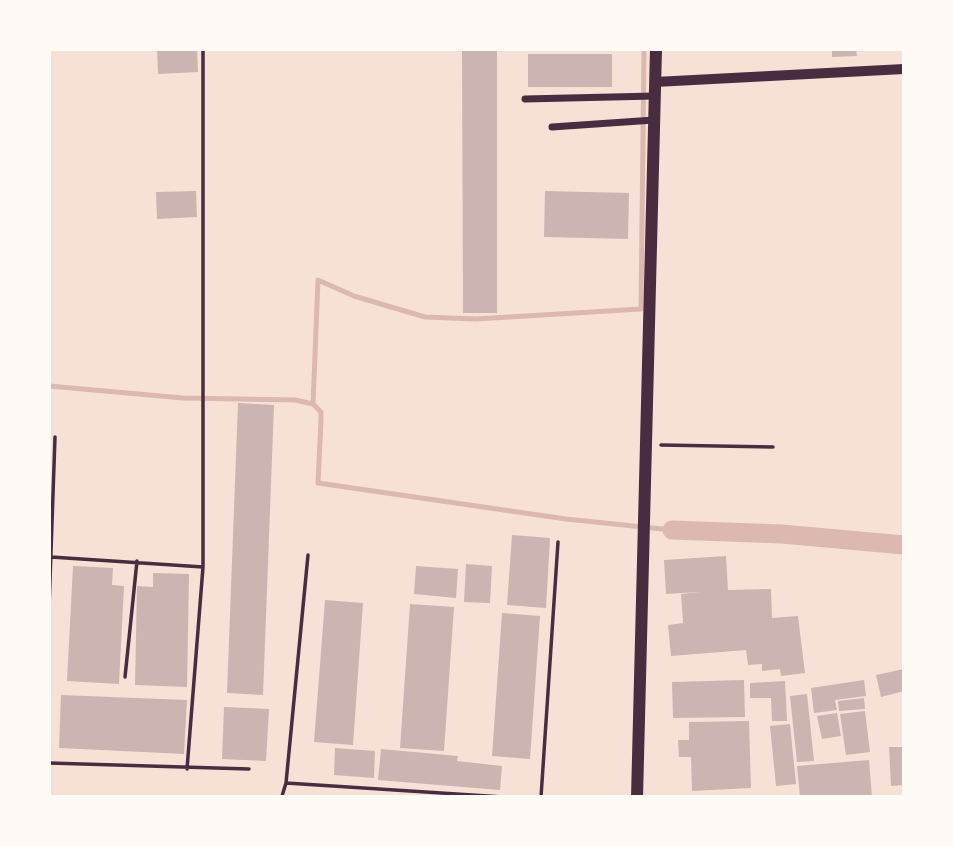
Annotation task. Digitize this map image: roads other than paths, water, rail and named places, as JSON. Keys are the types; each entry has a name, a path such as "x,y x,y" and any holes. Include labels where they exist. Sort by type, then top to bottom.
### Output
{"main road":[{"path":"638,795 656,49"}],"street":[{"path":"655,82 904,69"},
{"path":"525,99 653,96"},
{"path":"552,127 653,120"}],"lane":[{"path":"187,769 203,567 203,49"},
{"path":"49,609 55,438"},
{"path":"541,797 558,542"},
{"path":"282,796 286,783 308,555"},
{"path":"50,557 203,567"},
{"path":"125,677 137,561"},
{"path":"49,763 249,769"},
{"path":"286,783 503,797"}],"waterway":[{"path":"313,404 318,280 354,296 425,317 476,319 641,309 644,49"},
{"path":"49,386 183,398 295,400 313,404 321,412 318,483 566,519 672,530"},
{"path":"672,530 782,534 904,545"}]}
